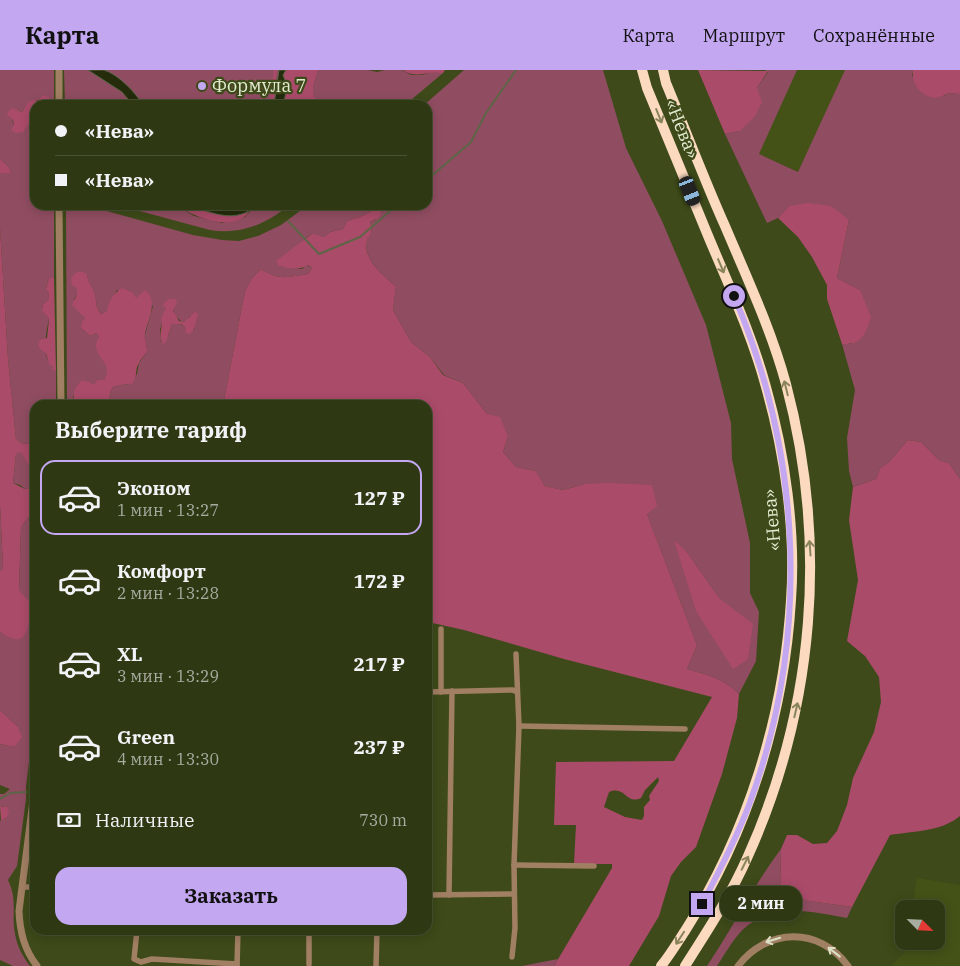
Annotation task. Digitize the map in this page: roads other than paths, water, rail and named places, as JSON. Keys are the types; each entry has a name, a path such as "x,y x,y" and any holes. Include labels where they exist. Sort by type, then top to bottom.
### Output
{"highway":[{"name":"«Нева»","path":"642,70 651,97 749,331 767,388 779,444 788,509 792,561 791,600 778,697 766,749 749,805 730,850 702,904 662,966"},
{"name":"«Нева»","path":"662,70 713,199 768,327 786,384 799,442 808,511 811,563 811,596 805,659 798,703 785,756 768,811 747,859 719,912 685,966"}],"street":[{"path":"59,72 59,100"},
{"path":"59,210 61,400"},
{"path":"441,630 441,692"},
{"path":"512,957 515,928 514,865 519,726 516,654"},
{"path":"432,692 513,690 517,692"},
{"path":"449,895 452,691"},
{"path":"519,726 685,729"},
{"path":"30,824 19,911 20,930 30,956 37,966"},
{"path":"514,865 594,866"},
{"path":"22,886 30,886"},
{"path":"432,894 514,894"},
{"path":"136,935 134,958 141,962 152,959 237,965 238,935"},
{"path":"309,935 309,964"},
{"path":"376,966 377,935"},
{"path":"738,966 756,947 782,937 801,937 817,941 833,950 848,966"}],"waterway":[{"path":"432,176 471,142 486,113 516,70"},
{"path":"288,221 319,254 360,237 391,210"},
{"path":"0,799 10,793 26,792"}],"place":[{"name":"Формула 7","path":"202,86"}]}
